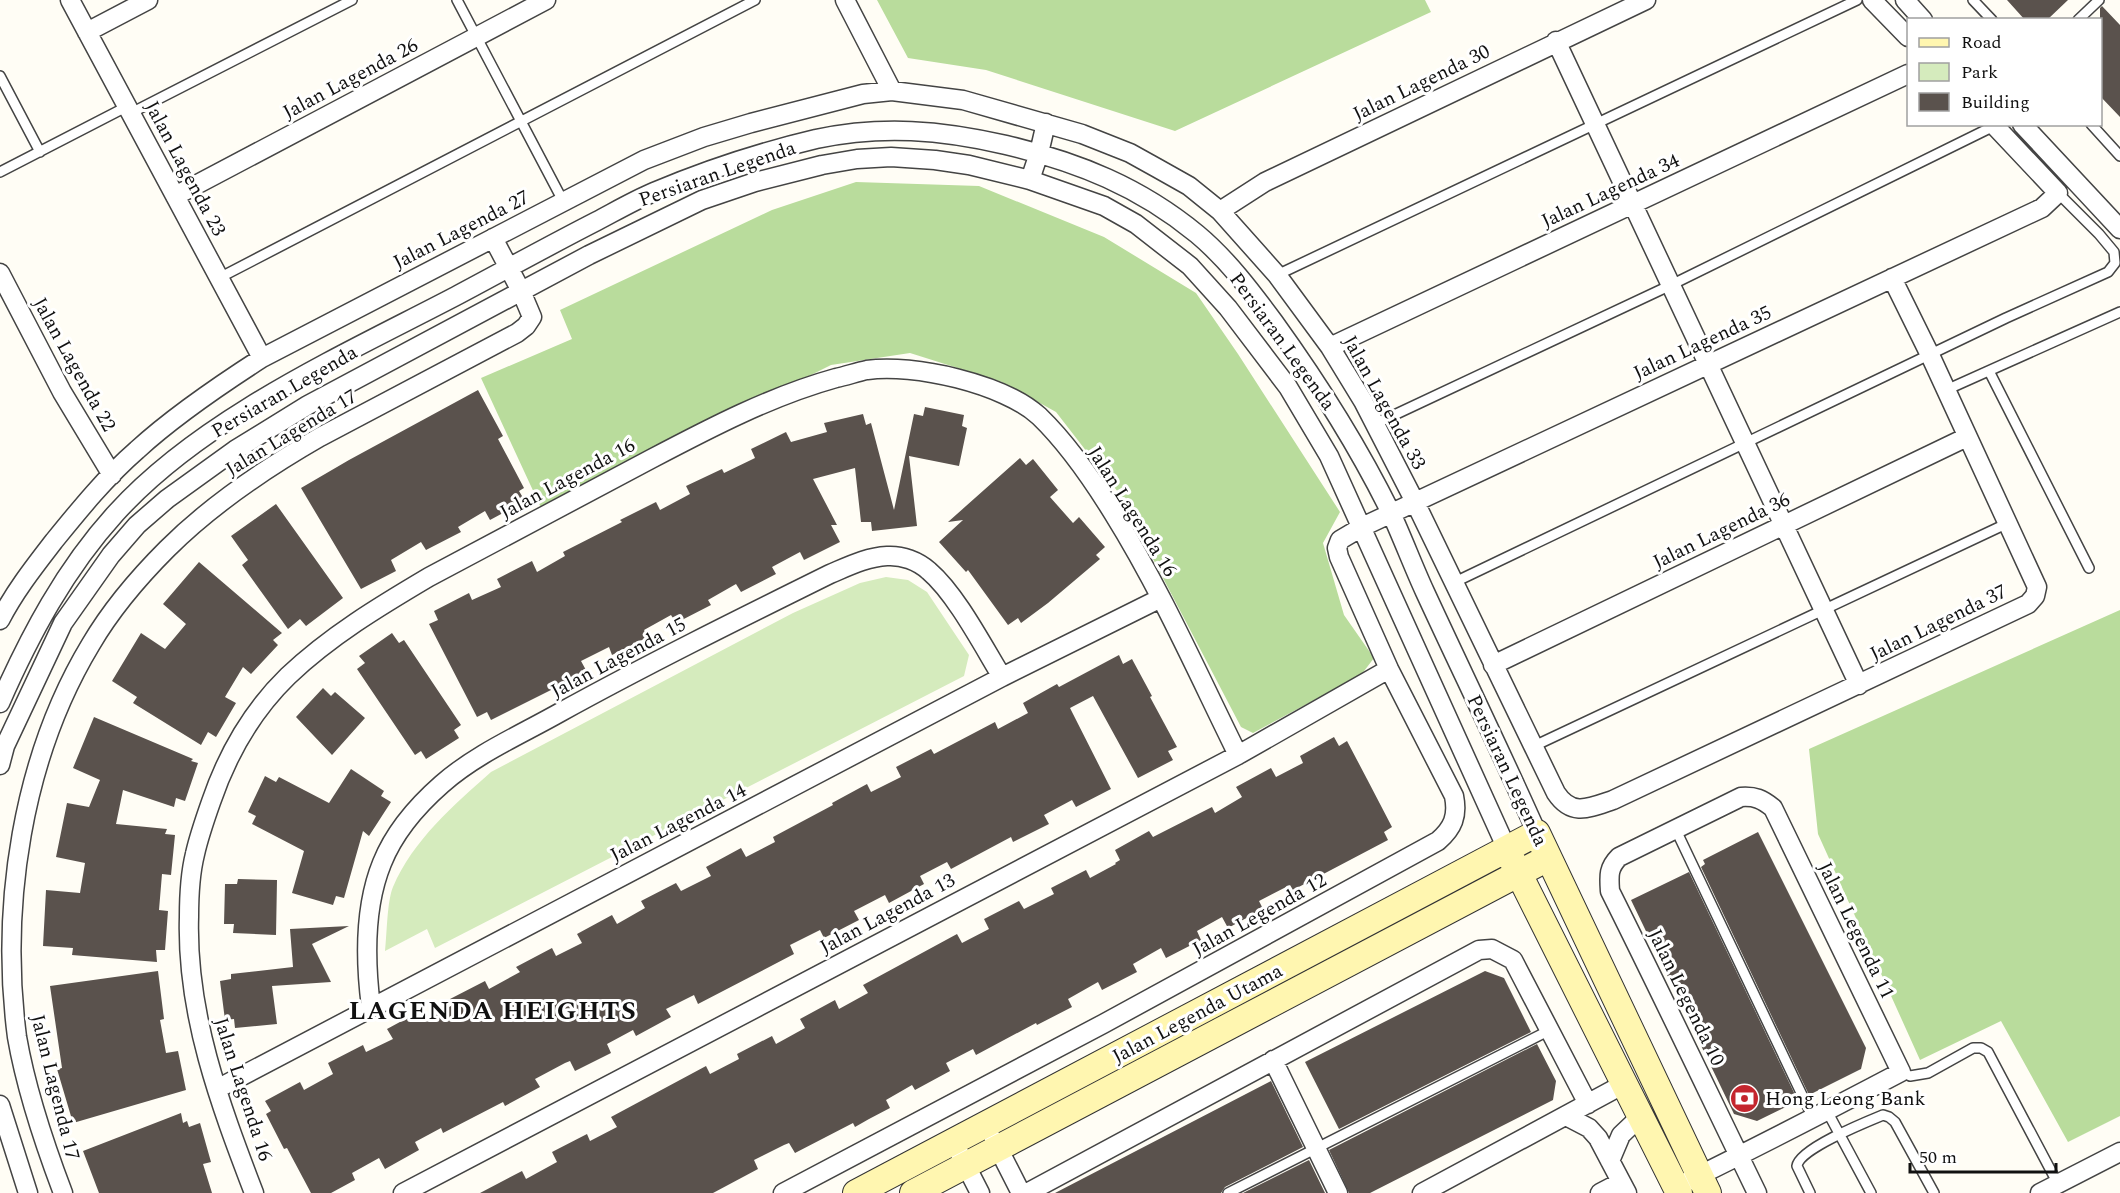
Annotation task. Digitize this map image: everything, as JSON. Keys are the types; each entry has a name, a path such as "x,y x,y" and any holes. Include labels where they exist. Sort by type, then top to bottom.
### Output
{"street":[{"name":"Jalan Lagenda 23","path":"70,0 262,358"},
{"path":"87,32 148,0"},
{"name":"Jalan Lagenda 26","path":"176,196 546,0"},
{"path":"845,0 892,91"},
{"name":"Jalan Lagenda 30","path":"1220,211 1265,182 1646,0"},
{"path":"1872,0 1907,36"},
{"path":"1905,0 1921,18"},
{"path":"1557,42 1859,686"},
{"name":"Jalan Lagenda 34","path":"1330,347 1907,74"},
{"name":"Jalan Lagenda 27","path":"0,620 12,596 87,501 146,442 225,382 262,358 644,160 704,137 863,94 892,91 963,100 1046,123"},
{"path":"1030,180 1040,153 1046,123"},
{"name":"Jalan Lagenda 33","path":"1046,123 1099,140 1130,153 1189,186 1220,211 1277,275 1330,347 1363,401 1455,582 1532,747 1556,793 1571,807"},
{"path":"1994,126 2058,192"},
{"path":"2024,126 2120,230"},
{"name":"Persiaran Legenda","path":"0,703 44,613 68,574 118,511 148,482 218,428 294,381 653,192 753,156 818,139 857,132 907,129 964,135 1040,153 1102,175 1136,191 1198,235 1251,291 1301,359 1347,432 1390,513 1548,858 1704,1184"},
{"name":"Persiaran Legenda","path":"0,765 3,745 63,623 111,555 137,525 194,477 308,405 589,255 702,200 755,182 822,165 857,159 891,157 969,165 1030,180 1104,206 1136,224 1190,266 1228,308 1288,387 1329,456 1507,849 1677,1190"},
{"name":"Jalan Lagenda 35","path":"1362,527 2042,208 2058,192"},
{"name":"Jalan Lagenda 17","path":"63,1193 39,1121 17,1037 8,949 14,871 23,817 39,759 59,707 90,645 114,611 154,562 180,536 228,497 292,453 517,333 530,322 532,317 521,291 492,238"},
{"name":"Jalan Lagenda 22","path":"0,273 62,392 112,475"},
{"name":"Jalan Lagenda 37","path":"1571,807 1589,808 1613,800 1859,686 2028,604 2035,596 2037,587 1892,278"},
{"name":"Jalan Lagenda 16","path":"254,1193 204,1050 191,981 188,933 194,855 215,790 244,729 288,676 350,626 390,600 429,577 716,425 822,382 883,369 921,370 1010,397 1036,414 1060,438 1093,481 1134,547 1161,598 1238,755"},
{"name":"Jalan Lagenda 36","path":"1493,665 1967,436"},
{"name":"Jalan Legenda 12","path":"783,1193 1103,1024 1428,847 1446,834 1454,824 1456,814 1454,796 1389,669 1338,557 1337,548 1340,540 1362,527"},
{"name":"Jalan Lagenda 15","path":"371,1007 367,976 367,939 373,894 382,863 407,822 442,784 465,766 610,685 830,574 864,560 888,556 908,558 929,570 965,616 1002,677"},
{"name":"Jalan Lagenda 14","path":"217,1089 1002,677 1161,598"},
{"name":"Jalan Lagenda 13","path":"403,1193 1238,755 1389,669"},
{"name":"Jalan Legenda 11","path":"1676,828 1741,797 1759,797 1773,808 1901,1072"},
{"name":"Jalan Legenda 10","path":"1676,828 1619,857 1611,864 1608,872 1610,891 1758,1193"},
{"name":"Jalan Legenda Utama","path":"856,1193 1537,833"},
{"name":"Jalan Legenda Utama","path":"913,1193 1548,858"},
{"path":"1027,1193 1479,950 1492,949 1513,960 1588,1104"},
{"path":"1103,1024 1131,1078"},
{"path":"1272,1060 1338,1193"},
{"path":"1677,1190 1704,1184 1739,1155 1901,1072"},
{"path":"1422,1193 1624,1084"},
{"path":"0,1105 28,1193"},
{"path":"1566,1116 1589,1128 1598,1138 1624,1187 1600,1193"},
{"path":"1610,1161 1621,1135 1641,1116"},
{"path":"986,1125 1021,1193"},
{"path":"954,1142 980,1193"},
{"path":"2040,1193 2120,1152"}],"lane":[{"path":"0,172 352,0"},
{"path":"457,0 563,201"},
{"path":"219,278 522,123 755,0"},
{"path":"1277,275 1857,0"},
{"path":"1973,0 1990,18"},
{"path":"2080,18 2099,0"},
{"path":"0,75 40,152"},
{"path":"1375,424 1671,285 1991,126"},
{"path":"2093,126 2120,156"},
{"path":"1455,582 2006,318 2108,272 2115,263 2114,252 2058,192"},
{"path":"1946,390 2120,312"},
{"path":"1989,371 2089,568"},
{"path":"1532,747 2008,523"},
{"path":"1676,828 1820,1115 1839,1134 1871,1193"},
{"path":"1228,1193 1548,1031"},
{"path":"1901,1072 1910,1076 1929,1072 1973,1048 1981,1048 1988,1052 2058,1184"},
{"path":"1810,1193 1797,1166 1800,1157 1839,1134 1883,1115 1894,1122 1934,1193"}],"green space":[{"path":"877,0 1425,0 1431,12 1175,131 986,70 908,58"},
{"path":"856,182 979,186 1104,237 1196,293 1340,512 1323,543 1344,615 1374,658 1361,675 1253,733 1241,727 1118,492 1056,412 1002,382 910,353 831,365 542,510 481,378 572,339 560,310 772,210"},
{"path":"886,577 908,580 927,592 969,655 964,676 435,948 427,929 385,951 389,901 401,870 436,824 491,772 793,613 860,583"},
{"path":"2120,610 2120,1116 2068,1142 2001,1021 1920,1060 1818,834 1809,749"}],"building":[{"path":"2007,0 2068,0 2049,18 2023,18"},
{"path":"2102,6 2120,25 2120,117 2102,98 2100,8"},
{"path":"478,390 503,436 498,439 524,488 519,491 525,501 490,520 485,511 458,527 461,532 426,550 421,542 391,560 396,571 361,589 301,488"},
{"path":"925,407 964,415 962,426 967,428 959,466 909,456 917,526 872,531 871,522 861,522 855,468 813,479 837,525 831,525 840,542 804,560 800,552 772,567 776,574 741,592 736,584 708,600 711,605 676,623 671,615 644,630 648,637 612,655 609,647 581,661 587,672 491,720 487,712 477,717 429,624 438,620 434,611 469,593 472,600 501,587 497,579 532,561 537,572 565,556 563,552 656,502 660,510 690,494 686,486 722,469 724,473 755,458 751,449 786,432 791,442 827,432 824,423 863,414 866,425 871,423 894,510 914,414 923,416"},
{"path":"1020,458 1026,465 1033,459 1058,490 1050,497 1073,523 1079,517 1105,547 1096,555 1100,559 1048,603 1021,623 1018,618 1008,625 968,570 966,572 939,542 963,520 948,522"},
{"path":"276,504 343,598 306,626 300,619 288,629 242,565 248,560 231,536"},
{"path":"199,562 282,633 273,640 278,645 251,674 243,667 225,697 236,703 216,737 208,732 201,745 133,703 137,697 112,681 141,633 165,649 186,624 163,604"},
{"path":"392,633 399,643 404,640 461,725 454,730 459,738 426,759 421,751 415,755 357,669 365,663 359,656"},
{"path":"1119,655 1123,664 1132,659 1152,696 1150,697 1177,747 1168,751 1173,760 1138,778 1093,696 1070,708 1111,789 1076,807 1072,800 1044,815 1049,824 1013,842 1011,837 951,869 947,862 920,876 924,884 889,903 885,895 854,911 859,920 824,938 820,930 790,945 794,954 698,1004 694,995 666,1009 671,1017 636,1036 633,1030 607,1044 611,1053 575,1071 570,1061 565,1063 535,1079 540,1087 505,1106 503,1102 443,1133 441,1128 415,1142 419,1150 385,1169 379,1158 352,1173 355,1180 331,1193 311,1193 266,1114 271,1111 265,1101 300,1082 304,1090 333,1074 328,1063 363,1045 366,1052 393,1039 387,1029 422,1010 427,1018 453,1005 450,999 485,981 489,989 520,972 516,967 552,948 556,956 582,943 577,934 612,915 617,924 645,908 641,901 676,883 681,891 711,876 706,867 741,848 746,857 775,842 773,837 867,784 871,792 901,777 896,767 931,749 934,754 995,722 998,729 1028,713 1023,703"},
{"path":"323,688 331,696 335,692 365,718 332,755 296,717"},
{"path":"94,717 198,763 185,801 176,798 174,807 123,790 116,824 167,829 165,834 175,835 171,875 162,874 159,910 168,911 165,950 156,950 157,962 72,955 73,948 43,946 46,890 80,893 85,863 56,857 67,803 89,807 100,780 73,768"},
{"path":"1334,737 1339,746 1347,741 1367,779 1392,827 1384,832 1388,840 1293,890 1290,885 1259,901 1263,909 1228,928 1222,917 1197,931 1201,940 1166,958 1161,948 1133,964 1137,972 1102,990 1098,982 1068,999 1072,1007 976,1055 973,1049 946,1063 950,1071 915,1090 912,1085 886,1100 890,1108 855,1127 853,1123 795,1153 789,1143 784,1145 754,1160 758,1169 713,1193 480,1193 522,1171 526,1179 557,1162 552,1152 587,1134 590,1141 617,1127 611,1117 706,1066 710,1074 739,1059 737,1054 772,1036 776,1044 805,1028 800,1019 835,1000 839,1009 868,993 863,985 957,934 962,943 989,929 984,919 1019,901 1024,909 1054,894 1051,888 1086,870 1090,878 1116,864 1120,860 1115,850 1149,831 1153,837 1212,807 1215,813 1242,797 1236,787 1271,768 1276,777 1303,763 1300,756"},
{"path":"351,769 384,791 381,796 391,802 369,836 363,831 344,898 336,896 333,905 292,893 304,851 252,824 256,816 248,812 265,776 276,782 279,777 329,803"},
{"path":"1758,832 1866,1048 1861,1069 1809,1095 1701,867 1705,864 1703,860"},
{"path":"1689,872 1798,1101 1757,1121 1734,1114 1631,900"},
{"path":"238,879 277,880 276,935 233,933 234,924 224,924 225,884 237,884"},
{"path":"349,926 312,944 331,982 272,986 277,1024 235,1028 234,1019 225,1020 220,981 231,979 231,974 293,967 290,929"},
{"path":"158,971 164,1019 160,1020 166,1053 178,1051 186,1090 73,1123 57,1069 62,1068 50,986"},
{"path":"1485,971 1504,978 1531,1032 1339,1129 1305,1062"},
{"path":"1537,1044 1556,1081 1553,1100 1370,1193 1349,1193 1329,1150"},
{"path":"1271,1081 1303,1147 1225,1187 1221,1193 1055,1193"},
{"path":"181,1113 183,1123 187,1121 189,1127 200,1123 211,1162 203,1164 212,1193 99,1193 83,1151"},
{"path":"1309,1160 1325,1193 1243,1193"}],"place":[{"name":"Hong Leong Bank","path":"1744,1098"}],"district":[{"name":"LAGENDA HEIGHTS","path":"493,1010"}]}
